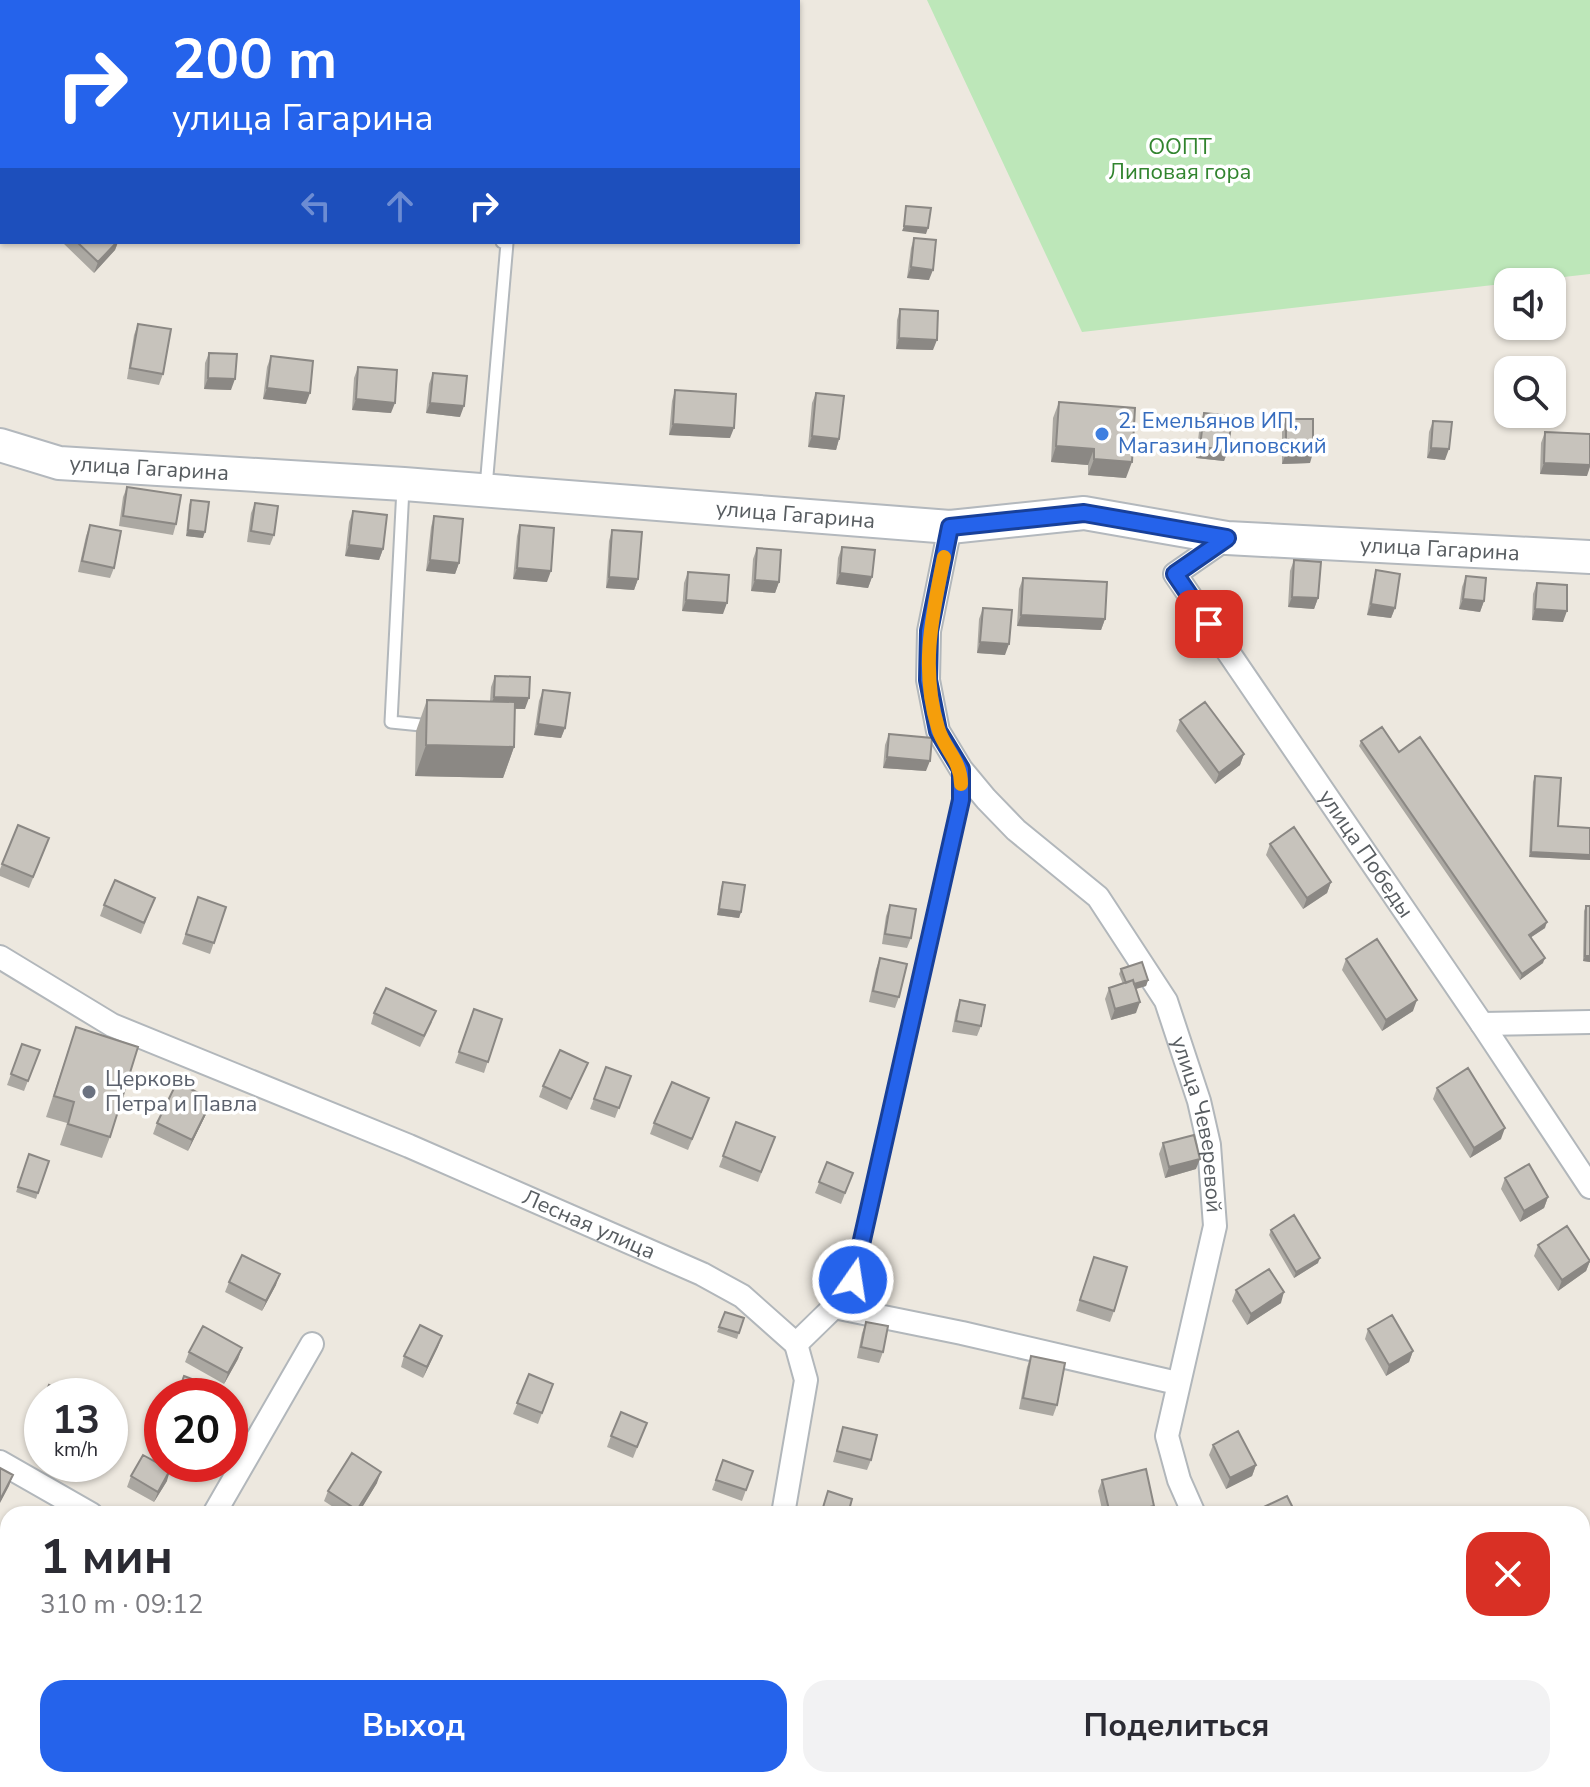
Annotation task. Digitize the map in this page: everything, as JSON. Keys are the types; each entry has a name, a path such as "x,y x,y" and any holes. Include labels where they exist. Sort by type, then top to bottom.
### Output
{"street":[{"name":"улица Гагарина","path":"0,445 59,463 404,484 950,527 1084,513 1227,538 1590,557"},
{"name":"улица Чеверевой","path":"950,527 929,631 928,680 938,731 961,769 986,799 1016,830 1098,897 1166,1001 1199,1101 1209,1145 1215,1226 1167,1436 1179,1480 1190,1506"},
{"name":"улица Победы","path":"1227,538 1175,574 1590,1187"},
{"name":"Лесная улица","path":"0,957 112,1025 409,1146 702,1274 742,1296 796,1344"},
{"path":"1482,1024 1590,1022"},
{"path":"784,1506 806,1380 796,1344 834,1307 1177,1383"},
{"path":"219,1506 312,1344"},
{"path":"0,1462 77,1506"}],"lane":[{"path":"485,492 507,244"},
{"path":"404,484 391,722 448,728"},
{"path":"846,1309 961,800 961,769"}],"green space":[{"name":"ООПТ Липовая гора","path":"927,0 1590,0 1590,274 1566,277 1566,268 1494,268 1494,285 1082,332"}],"building":[{"path":"906,206 931,208 928,228 904,226"},
{"path":"914,238 936,240 933,270 911,267"},
{"path":"79,244 115,244 98,262"},
{"path":"900,309 938,311 937,340 899,338"},
{"path":"138,324 171,329 163,374 130,368"},
{"path":"209,353 237,354 235,379 208,378"},
{"path":"271,356 313,361 310,393 267,388"},
{"path":"358,367 397,370 395,403 356,399"},
{"path":"433,373 467,376 464,406 430,403"},
{"path":"675,390 736,394 734,428 673,424"},
{"path":"816,393 844,396 839,439 812,436"},
{"path":"1059,402 1135,408 1132,462 1094,459 1094,449 1056,446"},
{"path":"1204,413 1232,416 1228,450 1200,447"},
{"path":"1286,419 1313,419 1313,453 1286,453"},
{"path":"1433,421 1452,422 1449,449 1431,448"},
{"path":"1545,432 1590,434 1590,465 1544,463"},
{"path":"127,487 181,495 176,524 123,516"},
{"path":"191,500 209,502 205,532 188,530"},
{"path":"255,503 278,506 274,535 251,531"},
{"path":"353,511 387,515 383,549 349,545"},
{"path":"434,516 463,519 459,563 430,560"},
{"path":"90,525 121,531 114,568 82,561"},
{"path":"520,525 554,528 551,571 517,568"},
{"path":"612,530 642,532 638,579 609,577"},
{"path":"842,547 875,550 872,577 840,573"},
{"path":"757,548 781,550 779,582 755,580"},
{"path":"1294,560 1321,562 1318,598 1292,597"},
{"path":"1376,570 1400,574 1395,608 1371,604"},
{"path":"688,572 729,575 727,603 686,600"},
{"path":"1466,576 1486,578 1484,601 1463,599"},
{"path":"1023,578 1107,582 1105,619 1021,615"},
{"path":"1537,583 1567,585 1567,611 1535,609"},
{"path":"983,608 1012,610 1009,644 980,642"},
{"path":"495,676 530,677 529,698 494,697"},
{"path":"543,690 570,693 565,728 538,724"},
{"path":"427,700 515,702 514,747 426,745"},
{"path":"1205,702 1244,754 1219,773 1180,720"},
{"path":"1382,727 1399,752 1420,737 1547,922 1529,935 1545,958 1522,974 1361,741"},
{"path":"889,734 932,738 930,761 887,757"},
{"path":"1535,776 1561,778 1558,826 1590,828 1590,855 1531,852"},
{"path":"18,825 49,838 33,877 2,864"},
{"path":"1294,827 1331,882 1307,898 1270,844"},
{"path":"115,880 155,898 144,923 104,905"},
{"path":"723,882 745,885 741,912 719,909"},
{"path":"198,897 226,907 214,943 186,934"},
{"path":"890,905 916,909 911,938 885,934"},
{"path":"1586,906 1590,906 1590,956 1585,956"},
{"path":"1377,939 1417,1000 1386,1020 1346,959"},
{"path":"880,958 907,964 899,997 873,991"},
{"path":"1142,962 1148,980 1126,983 1121,969"},
{"path":"1133,980 1140,1002 1115,1009 1109,988"},
{"path":"386,988 436,1011 424,1036 374,1013"},
{"path":"960,1000 985,1005 981,1026 956,1021"},
{"path":"474,1009 502,1019 488,1062 459,1052"},
{"name":"Церковь Петра и Павла","path":"76,1027 138,1047 110,1137 68,1124 74,1102 54,1096"},
{"path":"22,1044 40,1050 28,1081 11,1074"},
{"path":"560,1050 588,1063 571,1099 543,1086"},
{"path":"606,1067 631,1076 619,1108 594,1099"},
{"path":"1468,1068 1505,1128 1474,1148 1437,1088"},
{"path":"177,1082 212,1100 192,1140 157,1123"},
{"path":"672,1082 709,1098 692,1139 654,1123"},
{"path":"736,1122 775,1137 761,1172 723,1156"},
{"path":"1194,1135 1200,1159 1169,1167 1163,1143"},
{"path":"29,1154 49,1161 38,1193 18,1187"},
{"path":"827,1162 853,1173 845,1193 819,1182"},
{"path":"1529,1164 1548,1197 1524,1211 1505,1178"},
{"path":"1294,1215 1320,1258 1296,1272 1271,1230"},
{"path":"1567,1226 1590,1261 1562,1280 1538,1245"},
{"path":"242,1255 280,1274 266,1301 229,1282"},
{"path":"1094,1257 1127,1267 1114,1311 1080,1300"},
{"path":"1269,1269 1284,1292 1251,1314 1236,1290"},
{"path":"725,1312 744,1318 739,1333 719,1327"},
{"path":"1392,1315 1413,1351 1389,1365 1368,1329"},
{"path":"866,1322 888,1326 883,1352 861,1347"},
{"path":"420,1325 442,1336 427,1367 404,1356"},
{"path":"203,1326 242,1348 228,1373 189,1352"},
{"path":"1031,1356 1065,1363 1057,1405 1023,1398"},
{"path":"529,1374 553,1384 542,1413 517,1403"},
{"path":"621,1412 647,1423 637,1447 611,1436"},
{"path":"843,1427 877,1435 871,1460 837,1451"},
{"path":"1238,1431 1256,1465 1230,1478 1213,1445"},
{"path":"352,1453 381,1472 360,1506 351,1506 328,1491"},
{"path":"143,1455 144,1482 163,1482 158,1492 131,1476"},
{"path":"723,1460 753,1471 746,1490 716,1480"},
{"path":"0,1468 13,1475 0,1500"},
{"path":"1146,1469 1154,1506 1108,1506 1102,1480"},
{"path":"828,1491 852,1499 850,1506 823,1506"},
{"path":"1287,1496 1292,1506 1266,1506"}],"slow traffic":[{"path":"944,557 929,631 928,680 938,731 961,769 961,784"}],"place":[{"name":"2. Емельянов ИП, Магазин Липовский","path":"1102,434"},
{"name":"Церковь Петра и Павла","path":"89,1092"}],"route":[{"path":"853,1280 961,800 961,769 938,731 928,680 929,631 950,527 1084,513 1227,538 1175,574 1209,624"}]}
